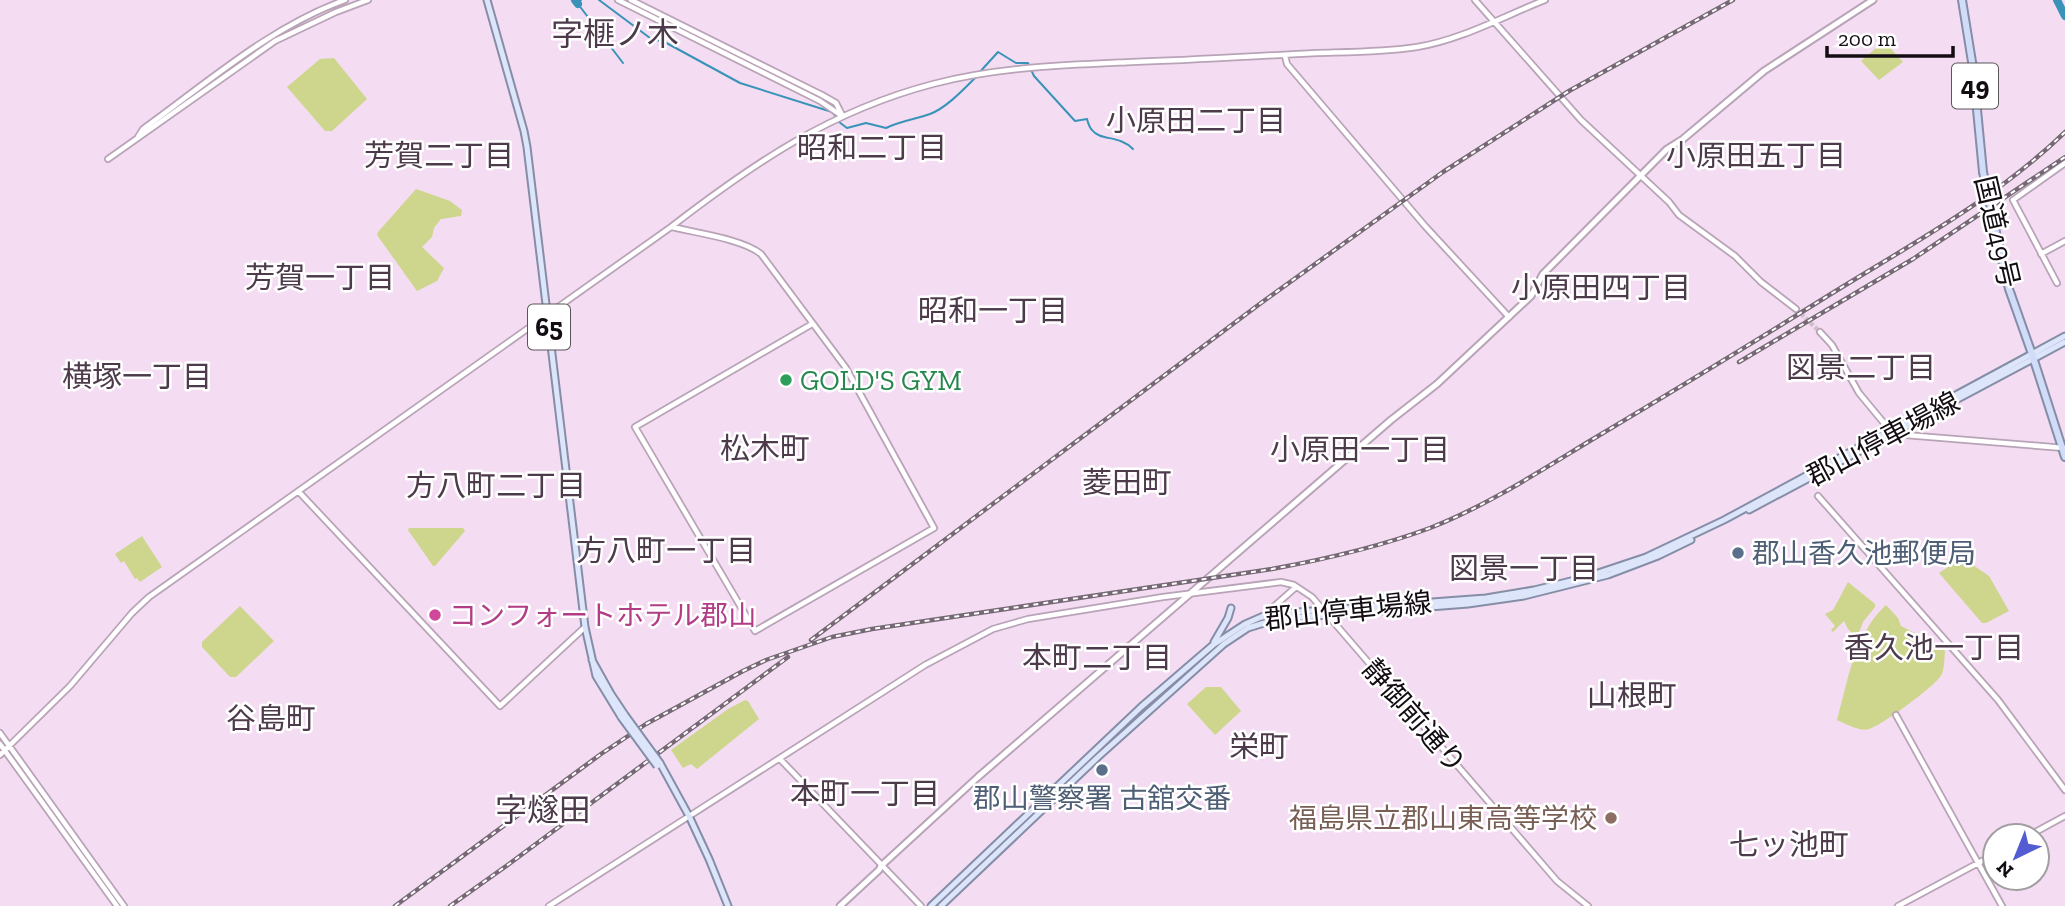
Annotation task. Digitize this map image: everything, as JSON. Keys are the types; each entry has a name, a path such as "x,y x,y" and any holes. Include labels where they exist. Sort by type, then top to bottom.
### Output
{"highway":[{"name":"国道49号","path":"1962,0 1973,68 1983,172 2002,260 2009,289 2065,457"}],"main road":[{"name":"65","path":"487,0 524,131 591,658 599,684 658,765 689,816 728,906"},
{"path":"839,906 921,827 978,777 1382,428 1421,398 1531,296 1543,274 1667,149 1683,139 1764,71 1874,0"},
{"name":"郡山停車場線","path":"2033,357 2065,336"},
{"name":"郡山停車場線","path":"941,906 1108,748 1232,637 1248,628 1276,619 1500,600 1537,594 1608,575 1680,546 2065,342"},
{"name":"郡山停車場線","path":"931,906 1141,707 1229,633 1261,617 1486,598 1534,590 1606,571 1675,544 1892,432"},
{"path":"1213,645 1231,608"}],"street":[{"path":"137,137 143,129 257,46 313,14 345,0"},
{"path":"108,159 275,41 368,0"},
{"path":"618,0 820,101 842,116"},
{"path":"631,0 836,103 842,116"},
{"path":"1475,0 1576,115 1669,202 1679,215 1735,256 1761,282 1796,309"},
{"path":"4,751 62,694 149,597 771,154 842,116 883,99 932,84 1009,69 1416,47 1446,40 1545,0"},
{"path":"1285,56 1287,64 1425,226 1509,317"},
{"path":"2057,283 2013,200 2065,163"},
{"path":"671,227 740,243 755,250 846,368 934,528 755,631 635,427 812,324"},
{"path":"2041,254 2065,241"},
{"path":"1821,332 1832,345 1859,393 1892,432 2063,448"},
{"path":"299,492 500,706 585,627"},
{"path":"1818,496 1998,700 2065,790"},
{"path":"549,906 925,665 993,629 1028,620 1191,594 1281,582 1296,587"},
{"path":"1261,617 1296,587"},
{"name":"静御前通り","path":"1296,587 1312,597 1557,881 1588,906"},
{"path":"1896,715 2002,906"},
{"path":"0,733 4,751 124,906"},
{"path":"0,744 117,906"},
{"path":"779,759 921,906"},
{"path":"1898,906 1981,861"}],"green space":[{"path":"1884,41 1903,62 1879,80 1861,61"},
{"path":"334,58 367,99 332,131 325,131 287,87 320,59"},
{"path":"416,189 450,201 462,210 461,216 441,219 434,228 432,237 422,247 444,268 437,281 417,291 377,235"},
{"path":"409,528 463,528 465,531 433,566"},
{"path":"142,536 162,567 140,582 115,554"},
{"path":"1965,556 1970,563 1989,576 2009,611 1982,623 1939,573"},
{"path":"1848,582 1875,604 1863,622 1857,638 1844,621 1833,632 1831,630 1835,626 1825,614 1833,610"},
{"path":"1886,605 1898,618 1901,626 1945,651 1943,671 1935,682 1895,714 1869,729 1857,729 1837,720 1859,644 1875,617"},
{"path":"240,606 274,641 236,677 230,677 202,647 202,642"},
{"path":"1206,687 1221,687 1241,711 1215,735 1187,704"},
{"path":"745,700 759,719 697,769 691,764 683,768 671,750"}],"waterway":[{"path":"575,0 578,4"},
{"path":"581,0 578,4 623,63"},
{"path":"599,0 654,41 661,40 740,83 832,112 836,117"},
{"path":"2057,0 2065,16"},
{"path":"978,74 998,52 1016,63 1028,63 1034,76 1075,121 1087,119 1090,128 1100,136 1122,142 1133,149"},
{"path":"839,122 847,128 866,123 886,128 925,116 948,103 975,78"}],"tunnel":[{"path":"1796,309 1820,332"}],"railway":[{"path":"811,640 1261,303 1443,172 1569,91 1733,0"},
{"path":"395,906 601,754 646,724 766,660 832,637 872,629 1312,561 1391,541 1451,519 1530,477 1946,223 2008,181 2065,132"},
{"path":"1739,362 1913,259 2065,157"},
{"path":"450,906 788,657"}],"place":[{"name":"GOLD'S GYM","path":"786,380"},
{"name":"郡山香久池郵便局","path":"1738,553"},
{"name":"コンフォートホテル郡山","path":"435,615"},
{"name":"郡山警察署 古舘交番","path":"1102,770"},
{"name":"福島県立郡山東高等学校","path":"1611,818"}],"district":[{"name":"字榧ノ木","path":"615,34"},
{"name":"小原田二丁目","path":"1196,121"},
{"name":"昭和二丁目","path":"872,148"},
{"name":"芳賀二丁目","path":"439,156"},
{"name":"小原田五丁目","path":"1756,156"},
{"name":"芳賀一丁目","path":"320,278"},
{"name":"小原田四丁目","path":"1601,288"},
{"name":"昭和一丁目","path":"993,311"},
{"name":"図景二丁目","path":"1861,368"},
{"name":"横塚一丁目","path":"137,377"},
{"name":"松木町","path":"765,449"},
{"name":"小原田一丁目","path":"1360,450"},
{"name":"菱田町","path":"1127,483"},
{"name":"方八町二丁目","path":"496,486"},
{"name":"方八町一丁目","path":"666,551"},
{"name":"図景一丁目","path":"1524,569"},
{"name":"香久池一丁目","path":"1934,648"},
{"name":"本町二丁目","path":"1097,658"},
{"name":"山根町","path":"1632,696"},
{"name":"谷島町","path":"271,719"},
{"name":"栄町","path":"1259,747"},
{"name":"本町一丁目","path":"865,794"},
{"name":"字燧田","path":"543,810"},
{"name":"七ッ池町","path":"1789,845"}]}
